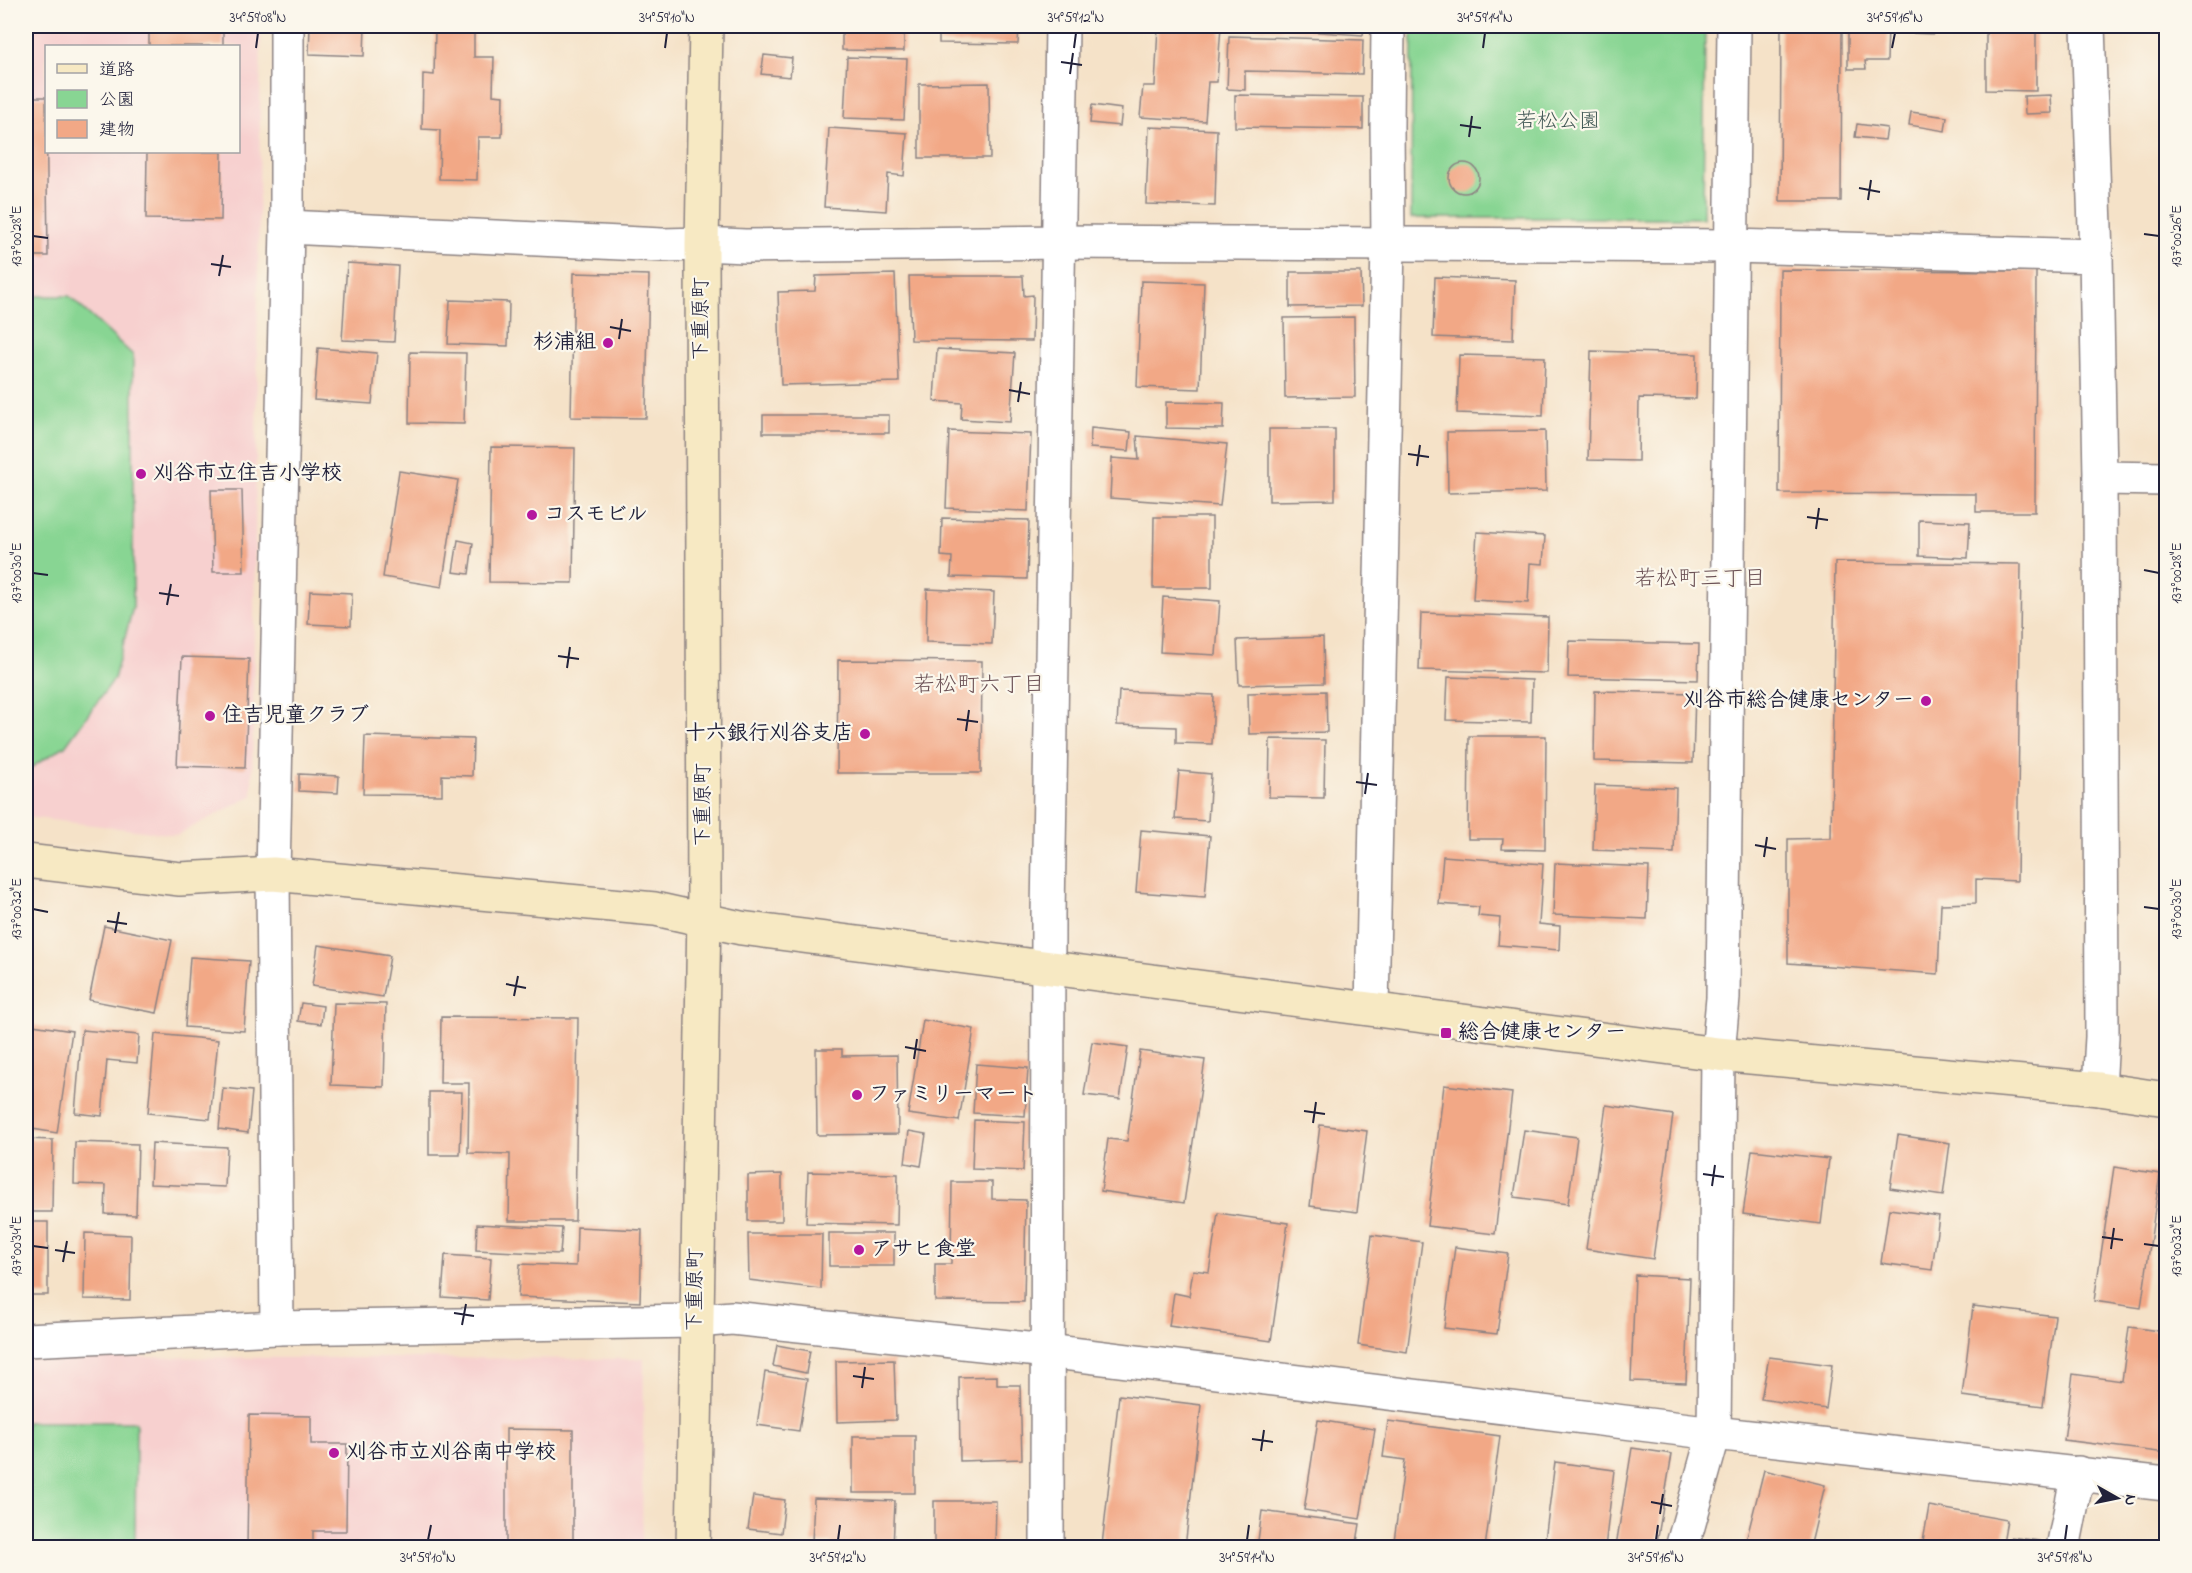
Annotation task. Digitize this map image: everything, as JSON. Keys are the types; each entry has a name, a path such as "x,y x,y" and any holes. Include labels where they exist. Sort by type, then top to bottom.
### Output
{"street":[{"path":"277,1328 273,874 287,227 287,26"},
{"name":"下重原町","path":"693,1548 703,921 702,244 706,26"},
{"path":"1047,1548 1048,967 1062,26"},
{"path":"1372,1008 1388,244 1386,126 1388,26"},
{"path":"1682,1548 1714,1433 1718,1054 1723,998 1734,26"},
{"path":"2088,26 2096,256 2100,478 2102,1037 2099,1089"},
{"path":"287,227 662,245 1059,242 1731,246 2096,256"},
{"path":"2100,478 2166,479"},
{"path":"26,861 180,879 273,874 655,909 741,928 1718,1054 2099,1089 2166,1099"},
{"path":"26,1340 277,1328 696,1321 732,1318 1047,1351 1714,1433 2166,1484"},
{"path":"2063,1548 2078,1473"}],"shaded area":[{"name":"刈谷市立住吉小学校","path":"26,26 261,26 252,796 177,835 26,817"},
{"name":"刈谷市立刈谷南中学校","path":"26,1357 644,1359 642,1547 26,1548"}],"green space":[{"name":"若松公園","path":"1412,26 1705,26 1703,218 1411,218"},
{"path":"26,296 69,296 133,355 133,607 114,679 65,746 26,771"},
{"path":"26,1422 136,1422 135,1547 26,1547"}],"building":[{"path":"149,26 223,26 223,45 149,45"},
{"path":"310,26 365,26 364,56 309,54"},
{"path":"842,26 904,26 904,51 842,50"},
{"path":"939,26 1019,26 1018,44 939,43"},
{"path":"1158,26 1221,26 1217,82 1208,82 1205,121 1140,117 1143,86 1155,86"},
{"path":"1250,26 1364,26 1363,35"},
{"path":"1781,26 1842,26 1841,201 1780,201"},
{"path":"1848,26 1888,26 1887,61 1865,61 1866,69 1848,69"},
{"path":"1911,26 1933,26 1933,34 1910,33"},
{"path":"1966,26 2036,26 2036,91 1986,90 1986,30 1966,30"},
{"path":"435,29 474,31 474,57 494,57 493,95 503,96 502,137 478,137 477,180 439,179 440,130 422,129 423,74 434,75"},
{"path":"1229,36 1363,40 1362,74 1245,71 1245,90 1227,89"},
{"path":"764,55 792,58 790,77 761,74"},
{"path":"847,57 907,59 904,120 844,118"},
{"path":"989,83 990,158 919,158 919,84"},
{"path":"1235,95 1363,97 1363,129 1235,127"},
{"path":"2051,95 2052,113 2025,114 2024,96"},
{"path":"26,97 45,97 48,256 26,256"},
{"path":"1092,105 1122,109 1120,126 1090,123"},
{"path":"1911,112 1947,117 1945,131 1909,125"},
{"path":"1857,124 1887,128 1885,140 1855,137"},
{"path":"1149,127 1217,130 1215,206 1146,204"},
{"path":"829,128 907,133 904,176 888,174 886,211 824,207"},
{"path":"147,153 222,153 221,220 146,219"},
{"path":"1464,163 1470,164 1478,172 1478,184 1470,192 1464,193 1458,192 1450,184 1449,178 1450,172 1458,164"},
{"path":"347,263 398,266 394,342 342,340"},
{"path":"1780,270 2036,271 2035,512 1976,512 1976,494 1779,493"},
{"path":"1290,272 1361,272 1362,306 1290,307"},
{"path":"574,273 649,275 646,418 571,417"},
{"path":"895,274 899,382 781,385 778,292 815,291 816,276"},
{"path":"909,276 1023,276 1024,296 1033,295 1032,341 911,340"},
{"path":"1435,277 1515,280 1513,340 1433,337"},
{"path":"1141,281 1204,283 1200,389 1137,387"},
{"path":"450,300 509,302 508,346 448,344"},
{"path":"1354,317 1355,397 1285,398 1284,318"},
{"path":"318,348 377,353 372,404 314,400"},
{"path":"937,349 1015,353 1010,422 961,419 962,403 934,401"},
{"path":"1591,351 1697,354 1696,399 1639,398 1638,461 1588,460"},
{"path":"410,352 466,353 464,424 409,423"},
{"path":"1459,355 1545,357 1543,416 1457,413"},
{"path":"1166,402 1224,403 1223,429 1166,428"},
{"path":"763,415 889,415 889,433 763,433"},
{"path":"1091,428 1131,432 1129,451 1090,448"},
{"path":"1269,429 1335,429 1335,500 1269,501"},
{"path":"949,431 1031,434 1028,511 946,508"},
{"path":"1545,431 1546,491 1448,493 1447,432"},
{"path":"1137,436 1227,444 1220,506 1110,498 1112,458 1139,460"},
{"name":"コスモビル","path":"491,447 575,448 573,583 489,582"},
{"path":"399,471 458,480 442,587 383,577"},
{"path":"211,490 242,490 244,572 213,572"},
{"path":"1154,517 1212,517 1212,588 1153,588"},
{"path":"942,518 1029,520 1027,579 951,577 952,557 941,556"},
{"path":"1919,520 1970,522 1968,558 1919,556"},
{"path":"1477,532 1545,536 1543,564 1530,563 1528,603 1473,600"},
{"path":"458,540 473,543 469,574 453,572"},
{"name":"刈谷市総合健康センター","path":"1835,562 2021,564 2017,881 1976,879 1976,903 1941,904 1938,974 1788,963 1788,839 1831,838"},
{"path":"927,589 994,592 992,644 926,642"},
{"path":"310,591 352,593 351,626 308,624"},
{"path":"1163,597 1220,601 1216,655 1160,652"},
{"path":"1421,613 1548,617 1547,673 1419,670"},
{"path":"1323,637 1324,683 1239,685 1237,640"},
{"path":"1569,641 1699,644 1698,680 1568,677"},
{"path":"182,657 249,659 245,768 177,766"},
{"path":"838,660 982,661 981,773 837,773"},
{"path":"1448,677 1532,680 1531,722 1446,720"},
{"path":"1119,691 1214,695 1212,744 1176,743 1176,727 1117,725"},
{"path":"1326,691 1327,732 1249,734 1248,693"},
{"path":"1595,691 1695,693 1693,763 1594,761"},
{"path":"365,736 473,739 472,776 442,775 442,795 363,794"},
{"path":"1469,736 1546,736 1545,850 1502,849 1503,839 1468,839"},
{"path":"1270,739 1325,740 1324,798 1269,797"},
{"path":"1179,771 1211,774 1208,821 1175,819"},
{"path":"299,774 339,776 338,793 299,791"},
{"path":"1595,785 1676,788 1674,853 1593,850"},
{"path":"1141,830 1210,836 1205,897 1136,892"},
{"path":"1443,856 1543,864 1539,924 1560,926 1559,950 1498,945 1500,918 1478,916 1479,907 1439,904"},
{"path":"1555,863 1649,867 1647,919 1553,915"},
{"path":"104,926 172,940 157,1013 89,1000"},
{"path":"318,945 390,956 383,997 312,986"},
{"path":"190,957 249,961 244,1031 185,1027"},
{"path":"301,1003 323,1006 321,1024 298,1021"},
{"path":"334,1003 386,1004 384,1087 331,1085"},
{"path":"441,1017 578,1018 575,1221 509,1221 510,1154 468,1153 469,1083 440,1083"},
{"path":"923,1020 974,1029 959,1121 908,1114"},
{"path":"26,1024 72,1031 57,1133 26,1128"},
{"path":"82,1030 139,1035 137,1063 107,1060 102,1116 75,1113"},
{"path":"155,1034 218,1040 210,1119 148,1113"},
{"path":"1092,1042 1128,1047 1120,1099 1084,1095"},
{"name":"ファミリーマート","path":"816,1049 842,1049 842,1056 897,1055 898,1134 817,1135"},
{"path":"1140,1051 1205,1060 1184,1203 1101,1191 1108,1139 1127,1141"},
{"path":"976,1064 1028,1068 1025,1116 973,1113"},
{"path":"1444,1085 1512,1093 1495,1234 1427,1226"},
{"path":"223,1088 252,1091 248,1133 219,1129"},
{"path":"429,1092 462,1092 460,1155 429,1155"},
{"path":"1606,1105 1673,1115 1653,1259 1586,1249"},
{"path":"974,1120 1025,1122 1023,1171 972,1169"},
{"path":"1320,1125 1367,1131 1357,1212 1310,1206"},
{"path":"1524,1130 1577,1137 1568,1204 1514,1197"},
{"path":"909,1131 926,1134 921,1166 905,1163"},
{"path":"1898,1135 1950,1143 1943,1196 1890,1188"},
{"path":"26,1139 53,1140 52,1212 26,1212"},
{"path":"75,1142 138,1144 136,1215 105,1214 106,1185 74,1184"},
{"path":"152,1143 227,1147 225,1187 150,1184"},
{"path":"1752,1150 1829,1159 1821,1224 1743,1214"},
{"path":"2114,1167 2160,1174 2141,1308 2094,1301"},
{"path":"808,1172 898,1174 897,1225 806,1223"},
{"path":"782,1174 782,1221 748,1221 748,1175"},
{"path":"952,1182 992,1182 992,1199 1026,1200 1024,1302 935,1301 935,1264 951,1264"},
{"path":"1889,1209 1939,1216 1932,1270 1881,1263"},
{"path":"1218,1213 1288,1223 1271,1341 1169,1326 1174,1293 1189,1296 1193,1270 1209,1272"},
{"path":"26,1222 48,1222 48,1295 26,1295"},
{"path":"477,1224 562,1228 560,1254 476,1250"},
{"path":"577,1227 642,1230 640,1302 518,1297 520,1264 576,1266"},
{"path":"85,1233 131,1235 130,1300 84,1299"},
{"path":"829,1233 894,1233 894,1266 829,1266"},
{"path":"748,1234 822,1234 821,1289 749,1280"},
{"path":"1372,1235 1422,1242 1407,1352 1358,1345"},
{"path":"1455,1247 1508,1254 1497,1334 1444,1328"},
{"path":"445,1255 491,1258 488,1300 442,1297"},
{"path":"1635,1275 1690,1278 1686,1383 1631,1381"},
{"path":"1973,1306 2055,1316 2043,1406 1962,1396"},
{"path":"2129,1327 2166,1332 2166,1453 2064,1440 2073,1374 2122,1381"},
{"path":"777,1345 810,1351 806,1373 773,1366"},
{"path":"1769,1357 1832,1365 1826,1409 1761,1399"},
{"path":"894,1360 896,1420 837,1422 836,1361"},
{"path":"765,1372 807,1379 799,1431 757,1425"},
{"path":"997,1376 997,1385 1020,1385 1022,1459 960,1461 959,1377"},
{"path":"1119,1395 1201,1405 1185,1548 1119,1548 1102,1545"},
{"path":"249,1415 311,1416 311,1444 347,1444 346,1531 313,1531 313,1548 247,1548"},
{"path":"1318,1420 1375,1429 1360,1519 1304,1510"},
{"path":"1388,1421 1500,1436 1485,1548 1393,1548 1405,1460 1383,1457"},
{"path":"506,1429 573,1430 573,1548 506,1548"},
{"path":"853,1436 915,1436 915,1493 853,1493"},
{"path":"1632,1448 1672,1454 1656,1548 1616,1546"},
{"path":"1555,1462 1614,1470 1605,1548 1544,1548"},
{"path":"1764,1470 1825,1485 1810,1548 1753,1548 1745,1545"},
{"path":"753,1496 785,1500 781,1533 748,1529"},
{"path":"814,1498 895,1501 893,1548 831,1548 831,1543 812,1543"},
{"path":"934,1501 996,1501 995,1548 934,1548"},
{"path":"1929,1506 2007,1520 2002,1548 1922,1548"},
{"path":"1262,1511 1360,1524 1356,1548 1257,1548"},
{"path":"2011,1537 2039,1541 2038,1548 2009,1548"},
{"path":"327,1544 359,1544 359,1548 327,1548"}],"place":[{"name":"杉浦組","path":"608,343"},
{"name":"刈谷市立住吉小学校","path":"141,474"},
{"name":"コスモビル","path":"532,515"},
{"name":"刈谷市総合健康センター","path":"1926,701"},
{"name":"住吉児童クラブ","path":"210,716"},
{"name":"十六銀行刈谷支店","path":"865,734"},
{"name":"総合健康センター","path":"1446,1033"},
{"name":"ファミリーマート","path":"857,1095"},
{"name":"アサヒ食堂","path":"859,1250"},
{"name":"刈谷市立刈谷南中学校","path":"334,1453"}],"district":[{"name":"若松町三丁目","path":"1700,580"},
{"name":"若松町六丁目","path":"979,686"}]}
